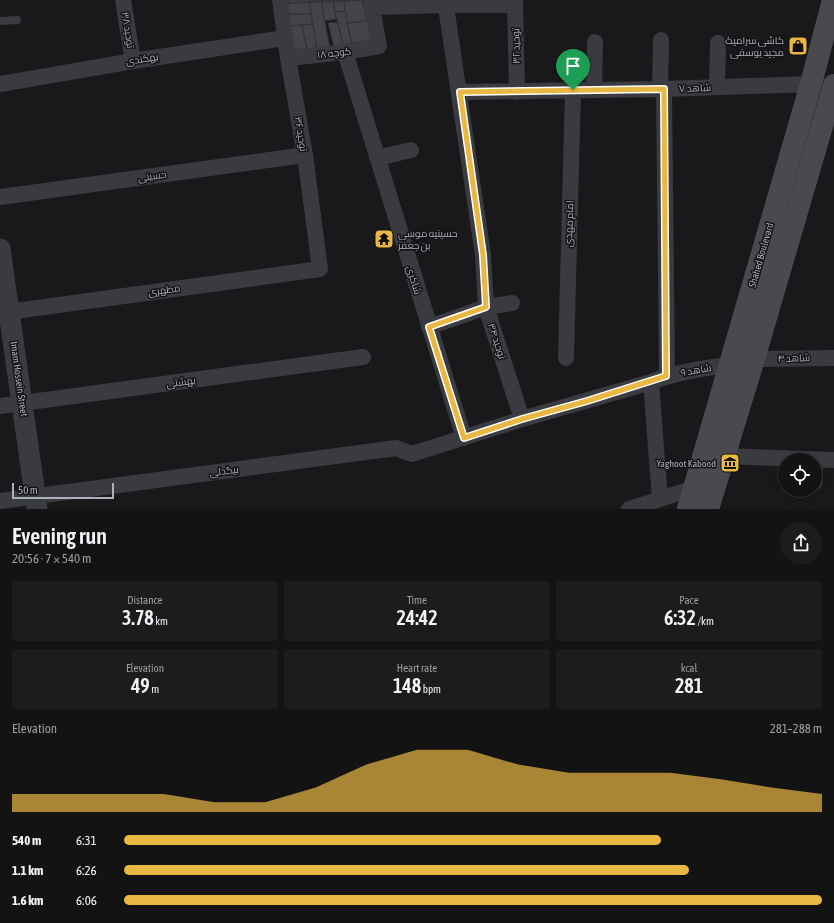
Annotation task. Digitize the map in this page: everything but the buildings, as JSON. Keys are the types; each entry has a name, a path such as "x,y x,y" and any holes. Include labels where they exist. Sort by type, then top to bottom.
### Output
{"main road":[{"name":"Shahed Boulevard","path":"688,509 811,84 833,0"},
{"path":"708,509 754,359 834,85"}],"street":[{"name":"توحید ۳۸","path":"123,0 133,60"},
{"name":"توحید ۳۶","path":"280,0 320,269"},
{"path":"446,2 515,2"},
{"name":"کوچه ۱۸","path":"288,58 344,52 379,46 371,5 446,2"},
{"name":"توحید ۳۴","path":"446,2 483,255 486,307 522,419"},
{"name":"توحید ۳۲","path":"515,2 517,92"},
{"name":"بهکندی","path":"0,84 133,60 285,38"},
{"path":"661,40 666,376"},
{"path":"594,89 595,42"},
{"path":"718,43 718,87"},
{"name":"شاکری","path":"344,52 464,438"},
{"name":"شاهد ۷","path":"460,92 662,89 811,84"},
{"name":"امام مهدی","path":"566,358 573,90"},
{"path":"377,158 411,150"},
{"name":"حسینی","path":"0,197 304,155"},
{"name":"Imam Hossein Street","path":"0,249 4,312 22,403 37,502"},
{"name":"مطهری","path":"4,312 320,269"},
{"path":"429,327 486,307 512,303"},
{"name":"بهشتی","path":"0,406 362,357"},
{"name":"شاهد ۴","path":"754,359 834,358"},
{"name":"شاهد ۹","path":"412,454 522,419 651,382 666,376 699,368 729,365"},
{"path":"651,382 660,499"},
{"name":"بیگدلی","path":"0,501 37,502 396,448 412,454"},
{"path":"724,456 778,458"},
{"path":"822,460 834,460"},
{"path":"629,509 694,488"}],"lane":[{"path":"0,21 16,20"}],"place":[{"name":"کاشی سرامیک مجید یوسفی","path":"798,46"},
{"name":"حسینیه موسی بن جعفر","path":"384,239"},
{"name":"Yaghoot Kabood","path":"730,463"}],"route":[{"path":"664,89 666,376 651,382 522,419 464,438 429,327 486,307 483,255 460,92 573,90 664,89"}]}
